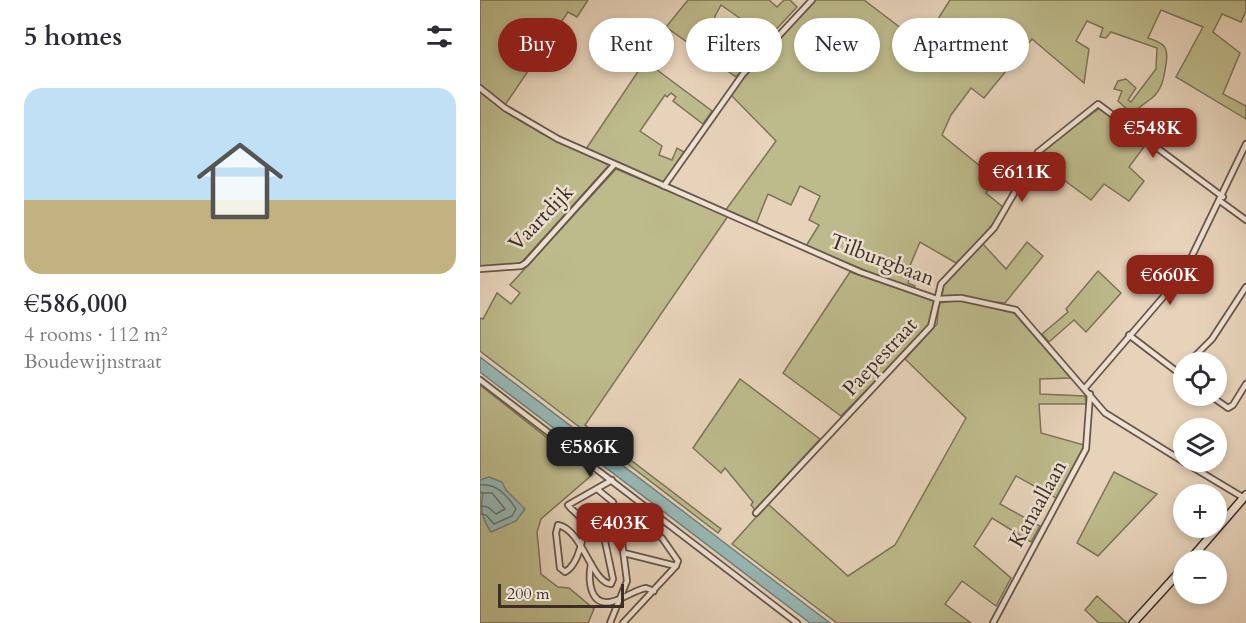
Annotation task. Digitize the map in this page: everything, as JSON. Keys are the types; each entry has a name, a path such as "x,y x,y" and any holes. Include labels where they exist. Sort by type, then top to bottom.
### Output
{"main road":[{"path":"1198,550 1245,496"},
{"path":"1132,623 1173,579"}],"street":[{"path":"664,186 737,81 812,0"},
{"name":"Tilburgbaan","path":"480,88 505,108 558,140 860,272 937,299 961,298 1016,310 1106,413 1173,455"},
{"name":"Paepestraat","path":"756,513 932,326 937,299 944,280 994,228 1038,152 1098,104 1221,199"},
{"path":"1085,388 1171,288 1191,258 1246,144"},
{"name":"Vaartdijk","path":"480,269 521,266 526,263 614,165"},
{"path":"1221,199 1246,220"},
{"path":"1199,352 1212,339 1246,287"},
{"path":"1129,335 1173,370"},
{"path":"480,380 797,623"},
{"path":"1225,406 1228,408 1233,405 1246,384"},
{"name":"Kanaallaan","path":"993,623 1086,449 1090,394"},
{"name":"Tilburgbaan","path":"1202,472 1245,496"},
{"path":"582,520 595,511 599,513 614,579 611,584 604,581 591,564 581,544 558,525 557,548 561,572 570,569 581,544 582,520 568,505 612,480"},
{"path":"597,489 612,502 621,527 627,581 610,623"},
{"path":"621,527 642,524 662,538 677,558 676,566 623,623"},
{"path":"624,554 676,566"},
{"path":"591,564 588,582 594,595 606,602 642,589 654,591"}],"shaded area":[{"path":"480,0 588,0 577,17 568,12 564,18 498,18 498,72 527,72 505,105 480,85"},
{"path":"688,0 769,0 777,7 784,0 790,0 797,7 782,23 782,18 740,18 721,5 715,18 686,18 686,41 674,33 673,18"},
{"path":"815,0 864,0 892,21 892,72 1005,72 984,98 971,88 951,115 942,135 991,175 986,182 990,186 986,193 1004,208 982,239 956,263 920,242 909,268 912,269 908,283 915,286 913,290 806,246 819,225 809,220 820,196 800,186 791,205 768,194 756,224 725,211 776,141 730,94 747,72 782,72 782,35 794,22 794,72 880,72 880,18 798,18"},
{"path":"950,0 1246,0 1246,11 1241,22 1222,14 1213,32 1240,53 1223,94 1246,106 1246,119 1176,77 1203,27 1161,10 1148,38 1162,44 1166,50 1165,73 1159,91 1135,111 1129,121 1149,140 1124,121 1123,116 1128,110 1118,101 1122,91 1114,89 1118,81 1126,79 1136,88 1128,100 1131,102 1156,69 1157,48 1111,32 1106,38 1100,37 1103,28 1087,21 1076,41 1089,49 1084,83 1032,39 1029,43 1029,18 939,18"},
{"path":"638,72 660,72 712,111 703,124 673,101 676,97 671,93 667,97 665,95 640,131 662,146 659,155 672,160 677,148 684,152 664,183 586,149"},
{"path":"729,72 740,72 736,77"},
{"path":"480,92 506,112 543,134 609,165 520,264 480,267"},
{"path":"1100,108 1147,143 1129,167 1144,181 1129,201 1104,184 1091,200 1037,160 1049,145"},
{"path":"616,169 728,216 585,425 721,529 718,533 480,351 480,318 483,319 497,293 511,304 520,293 510,285"},
{"path":"1027,242 1043,256 1005,303 942,296 944,283 983,244 1006,269"},
{"path":"1098,271 1121,293 1086,332 1074,320 1049,342 1042,334 1068,312 1066,309"},
{"path":"850,272 935,301 933,319 928,327 841,416 783,373"},
{"path":"960,300 1014,313 1071,378 1040,379 1040,394 1085,396 1086,404 1039,404 1041,433 1084,445 1083,453 1056,498 1016,476 1000,504 1040,526 1031,542 992,518 974,546 1011,578 996,606 962,581 945,604 971,623 837,623 732,544 768,504 848,576 895,545 966,418 905,359 937,324 939,303"},
{"path":"740,379 820,439 755,510 751,505 753,502 725,468 721,473 693,448"},
{"path":"480,385 593,474 541,519 537,532 541,574 558,587 569,588 594,609 588,623 480,623"},
{"path":"1114,472 1157,494 1098,556 1077,543"},
{"path":"1097,596 1127,623 1099,623 1085,610"}],"water":[{"path":"480,357 830,623 810,623 480,372"},
{"path":"489,477 502,482 506,490 525,509 516,521 491,532 482,514 483,493 480,491 480,480"}]}
